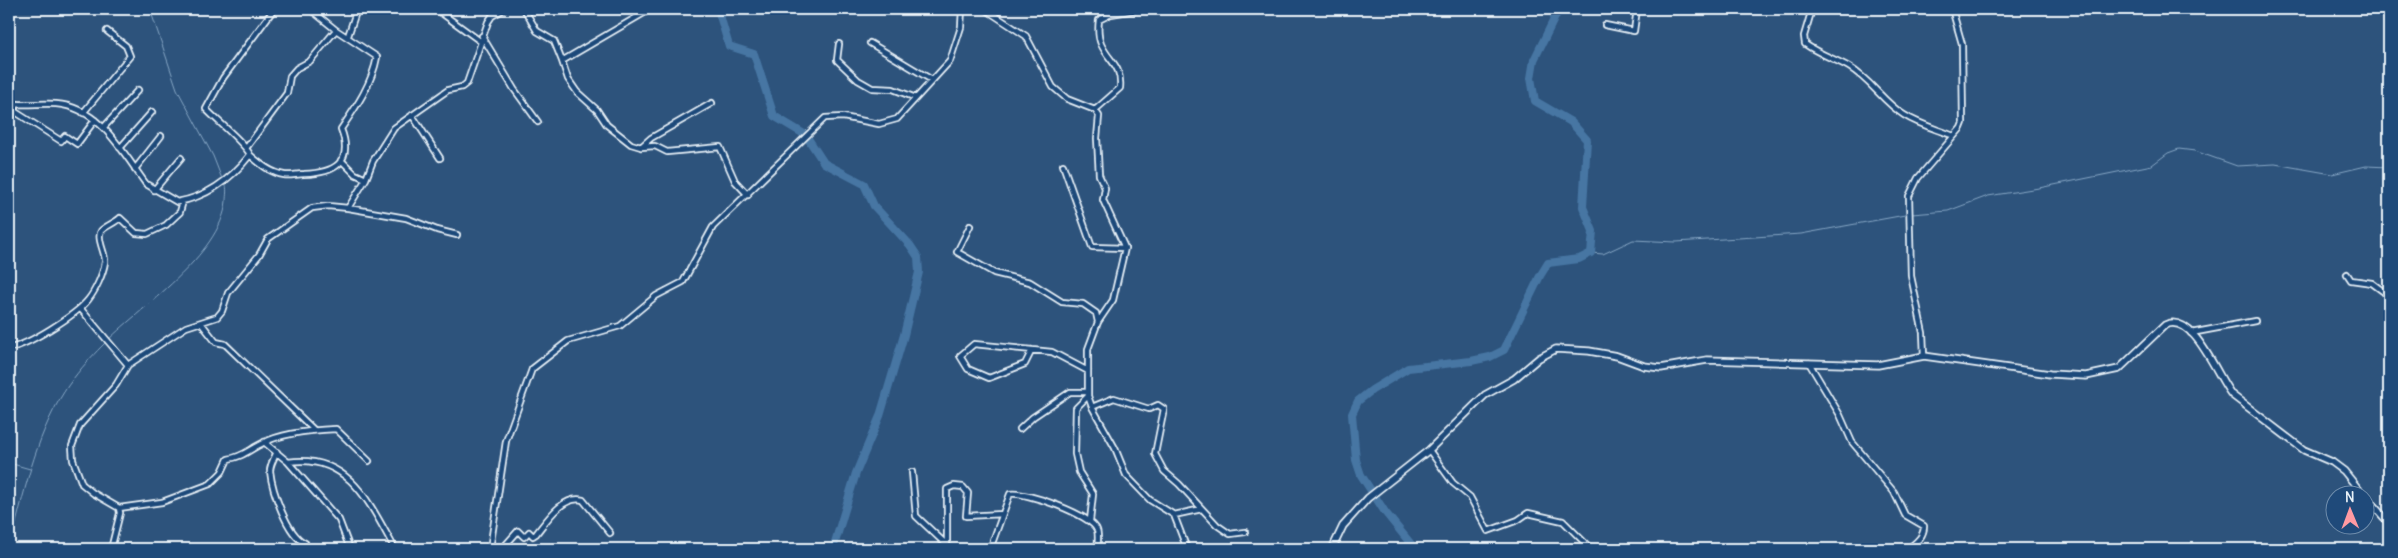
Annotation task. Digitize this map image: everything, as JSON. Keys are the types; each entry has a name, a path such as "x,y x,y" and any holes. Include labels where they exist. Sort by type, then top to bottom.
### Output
{"street":[{"path":"274,9 223,78 206,109 224,128 247,147 250,155 274,172 286,176 327,172 336,168 346,149 341,130 363,95 375,68 377,57 348,36 336,30 310,9"},
{"path":"348,36 357,9"},
{"path":"436,9 480,41"},
{"path":"348,208 366,179 373,161 394,128 448,90 462,87 467,82 480,41 492,16 504,9"},
{"path":"524,9 537,31 554,41 568,79 577,92 598,110 607,125 631,144 655,146 667,152 720,147 735,182 748,195"},
{"path":"490,549 506,441 532,369 568,341 620,326 656,296 683,282 713,227 825,118 842,116 879,124 897,119 950,61 961,27 962,9"},
{"path":"986,9 1026,36 1053,86 1060,93 1067,99 1095,110 1099,121 1097,138 1099,175 1106,188 1103,200 1126,248 1113,300 1098,322 1088,349 1088,394 1092,407 1115,448 1126,475 1150,500 1174,515 1187,549"},
{"path":"1605,25 1634,31 1637,9"},
{"path":"1812,9 1804,36 1805,44 1818,53 1850,67 1872,83 1886,100 1904,115 1954,136"},
{"path":"1924,356 1923,333 1911,276 1909,196 1918,178 1961,128 1963,123 1962,44 1952,9"},
{"path":"1095,110 1120,88 1121,76 1101,45 1098,33 1099,20 1111,14 1135,10"},
{"path":"562,61 644,13"},
{"path":"247,147 287,93 290,76 297,68 310,61 336,30"},
{"path":"83,113 130,56 126,46 107,31"},
{"path":"482,36 514,89 538,122"},
{"path":"839,44 837,60 858,80 872,88 893,89 916,98"},
{"path":"870,44 932,80"},
{"path":"104,127 138,90"},
{"path":"641,146 650,138 712,103"},
{"path":"9,119 16,104 56,104 72,107 104,127 146,184 177,202 210,190 227,179 250,155"},
{"path":"14,111 61,141 65,136 77,144 95,120"},
{"path":"120,148 152,112"},
{"path":"412,115 440,158"},
{"path":"135,169 162,136"},
{"path":"154,190 181,158"},
{"path":"341,160 355,174 366,179"},
{"path":"1063,164 1092,247 1126,248"},
{"path":"9,348 21,344 80,308 88,299 101,275 105,260 100,235 101,231 120,218 136,233 147,234 166,225 180,212 183,201"},
{"path":"370,461 336,429 314,430 264,442 240,457 228,458 222,472 210,484 162,502 120,508 93,493 82,484 73,460 72,446 80,425 116,385 128,365 186,327 217,317 222,311 228,293 259,255 268,239 312,208 328,206 348,208 406,218 437,230 457,235"},
{"path":"970,226 957,252 994,273 1030,282 1062,302 1083,304 1096,313 1098,322"},
{"path":"2347,274 2352,280 2372,283 2389,294"},
{"path":"80,308 128,365"},
{"path":"2191,333 2255,321"},
{"path":"1332,549 1343,526 1368,498 1429,450 1485,395 1514,379 1539,358 1556,349 1589,351 1617,356 1644,366 1661,368 1707,360 1878,365 1924,356 2050,374 2086,376 2119,370 2171,322 2182,324 2191,333 2212,360 2224,385 2232,395 2304,450 2332,462 2344,471 2357,486"},
{"path":"201,323 216,342 225,344 314,430"},
{"path":"1032,350 1025,364 989,378 968,369 960,356 974,344 1052,352 1088,371"},
{"path":"1809,363 1840,415 1852,442 1894,492 1905,515 1924,526 1924,532 1920,539 1908,549"},
{"path":"1020,429 1033,417 1070,392 1088,394"},
{"path":"1088,394 1076,408 1075,454 1079,472 1093,494 1090,521"},
{"path":"1092,407 1114,398 1149,409 1158,405 1164,409 1155,454 1164,471 1217,525 1230,534 1245,532"},
{"path":"264,442 288,462 339,520 350,549"},
{"path":"1429,450 1453,483 1470,497 1488,531 1518,520 1528,513 1562,521 1591,549"},
{"path":"277,452 270,469 275,490 291,531 297,540 305,544"},
{"path":"288,462 314,460 341,472 359,488 395,549"},
{"path":"912,472 916,516 949,547"},
{"path":"949,547 947,489 954,486 963,487 968,493 966,516 1002,514"},
{"path":"988,549 1010,494 1017,493 1040,498 1090,521 1098,530 1096,540 1098,549"},
{"path":"502,549 518,531 524,537 529,532 533,536 556,510 567,502 578,499 583,500 610,533"},
{"path":"111,549 120,508"},
{"path":"2376,508 2389,523"},
{"path":"1174,515 1202,509"}],"waterway":[{"path":"150,9 177,89 213,156 222,179"},
{"path":"718,9 729,46 754,54 774,116 804,134"},
{"path":"1415,549 1385,512 1361,475 1356,460 1352,414 1358,401 1408,368 1471,361 1490,357 1504,350 1548,263 1579,259 1591,253 1593,231 1583,207 1587,140 1571,122 1535,101 1531,78 1534,60 1559,9"},
{"path":"807,137 824,163 864,184 874,206 910,245 918,257 919,272 904,335 880,416 856,473 833,549"},
{"path":"1912,214 1948,211 1988,196 2039,188 2152,165 2168,153 2179,149 2195,151 2237,166 2275,164 2332,174 2366,166 2389,167"},
{"path":"9,549 37,448 64,392 98,350 176,279 210,241 221,221 226,201 227,190 225,183"},
{"path":"1591,253 1603,254 1633,240 1676,242 1801,234 1905,215"},
{"path":"9,463 30,469"}]}
